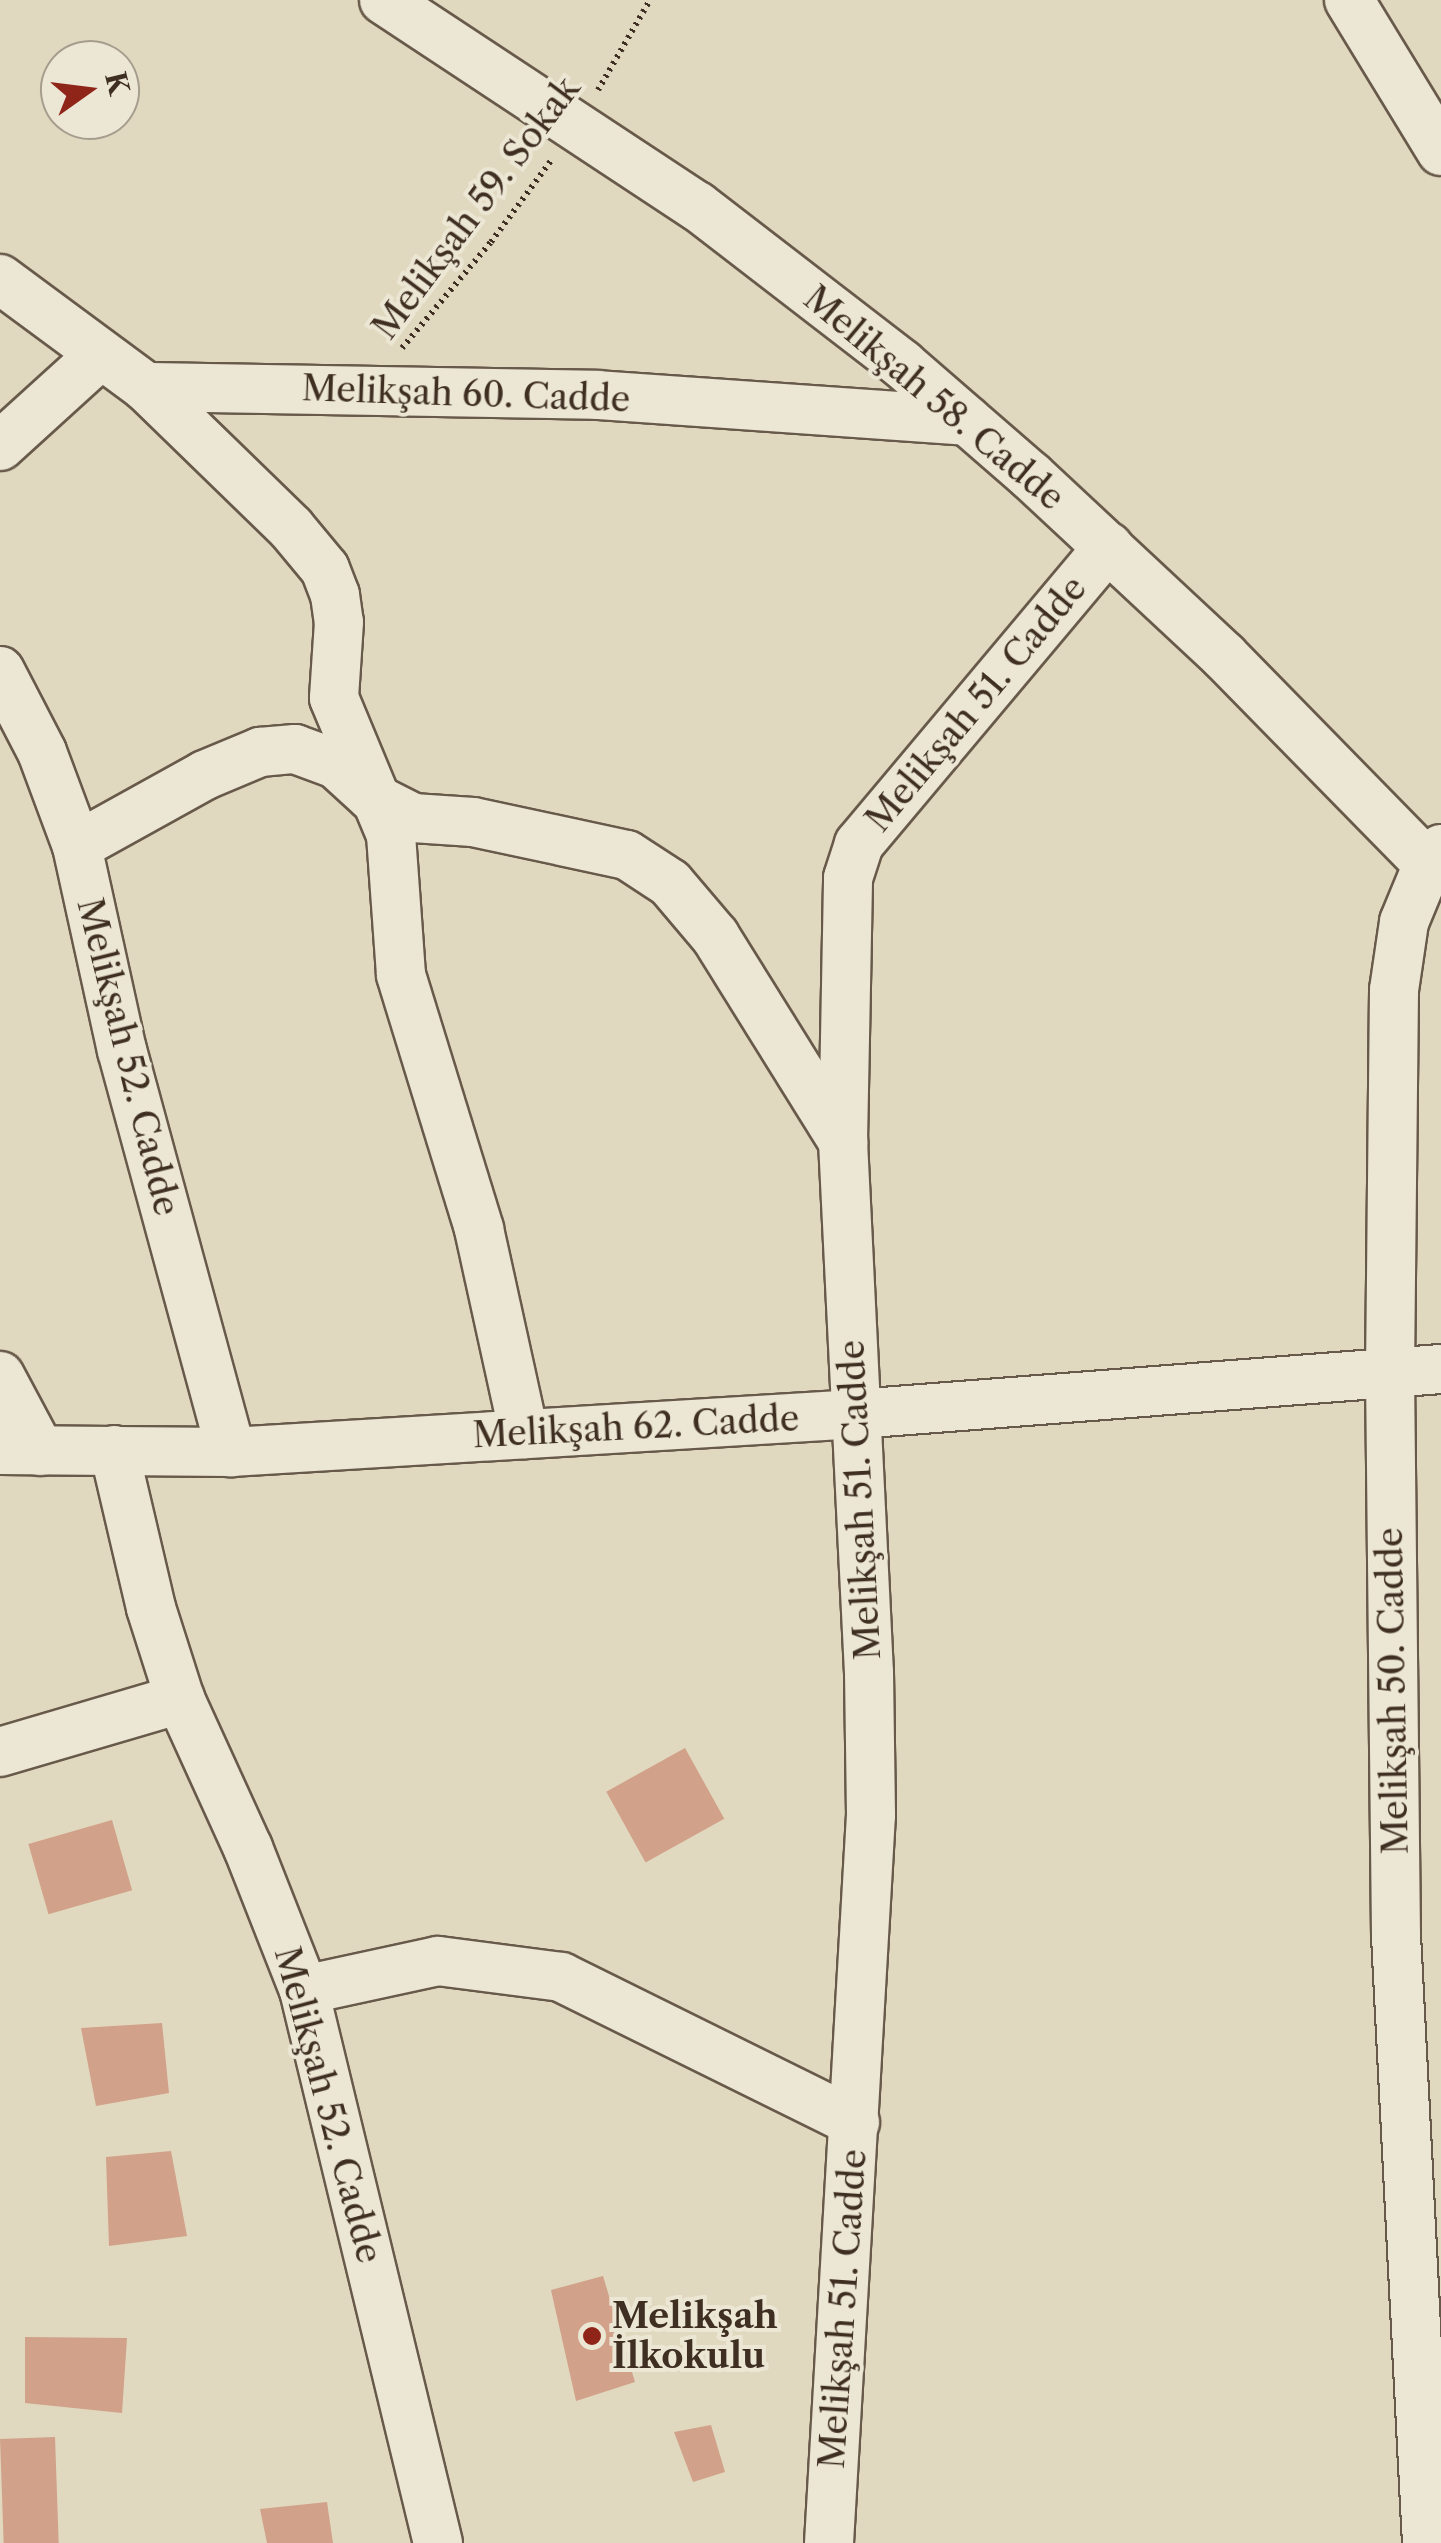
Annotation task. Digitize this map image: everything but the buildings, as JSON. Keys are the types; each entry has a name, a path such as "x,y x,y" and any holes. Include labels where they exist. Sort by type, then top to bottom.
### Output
{"street":[{"name":"Melikşah 58. Cadde","path":"384,0 578,124 697,206 902,364 1108,547 1435,857"},
{"path":"1349,0 1441,151"},
{"path":"0,279 146,388 290,528 324,569 339,622 334,698 394,852 394,926 401,976 480,1228 524,1434"},
{"path":"0,446 100,356"},
{"name":"Melikşah 60. Cadde","path":"146,388 598,395 967,420"},
{"name":"Melikşah 51. Cadde","path":"829,2543 871,1815 843,1142 848,878 860,844 1108,547"},
{"name":"Melikşah 52. Cadde","path":"0,671 42,752 77,846 122,1050 231,1452"},
{"path":"77,846 205,775 260,752 295,749 336,764 372,797 413,818 473,822 626,855 670,883 714,936 843,1142"},
{"name":"Melikşah 50. Cadde","path":"1427,2543 1396,1936 1390,1373 1394,990 1404,922 1435,857"},
{"name":"Melikşah 62. Cadde","path":"20,1450 231,1452 857,1414 1441,1368"},
{"path":"0,1376 20,1450"},
{"name":"Melikşah 52. Cadde","path":"114,1450 152,1608 180,1699 248,1848 304,1990 438,2543"},
{"path":"0,1752 180,1699"},
{"path":"304,1990 438,1961 561,1976 854,2122"}],"path":[{"name":"Melikşah 59. Sokak","path":"367,390 491,242 578,124 650,0"}],"place":[{"name":"Melikşah İlkokulu","path":"592,2336"}]}
